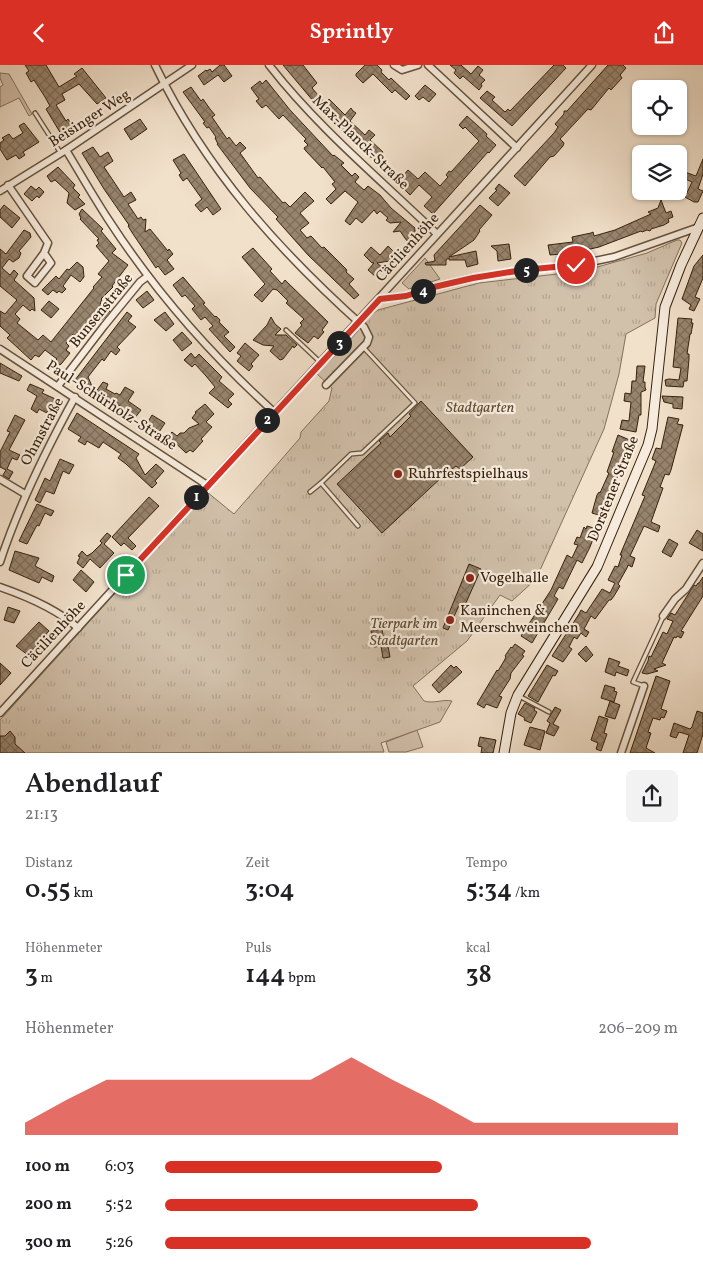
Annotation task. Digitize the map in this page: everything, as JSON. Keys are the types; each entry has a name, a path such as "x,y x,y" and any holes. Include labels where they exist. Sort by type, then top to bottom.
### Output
{"main road":[{"name":"Dorstener Straße","path":"504,753 511,713 518,695 597,567 648,445 652,429 666,307 681,265 703,218"}],"street":[{"path":"156,65 165,84 208,157 238,197 297,265 364,327 369,337 367,343 326,385"},
{"name":"Beisinger Weg","path":"0,191 192,65"},
{"name":"Max-Planck-Straße","path":"269,65 293,95 330,135 437,234"},
{"path":"394,65 402,70 418,65"},
{"path":"428,65 517,148"},
{"name":"Cäcilienhöhe","path":"0,713 592,65"},
{"path":"63,151 148,276 186,323 244,386 274,412"},
{"path":"8,185 48,243 44,253"},
{"path":"380,299 406,296 473,278 523,270 576,265 614,257 699,227"},
{"name":"Bunsenstraße","path":"58,386 116,311 140,282 148,276"},
{"name":"Paul-Schürholz-Straße","path":"0,349 207,485"},
{"name":"Ohmstraße","path":"0,562 25,493 75,397"},
{"path":"0,479 25,493"},
{"path":"663,616 686,589 703,563"},
{"path":"0,587 19,593 70,621 78,628"},
{"path":"621,753 644,686"}],"lane":[{"path":"35,113 63,151"},
{"path":"286,330 321,363"},
{"path":"310,492 351,455 362,453 415,403 364,347"},
{"path":"321,483 358,526"},
{"path":"644,686 633,682 663,616"},
{"path":"518,695 549,712"}],"green space":[{"path":"0,73 9,74 32,114 29,116 19,98 0,107 0,87 3,85"},
{"name":"Stadtgarten","path":"680,240 682,243 656,304 655,318 626,334 619,374 604,429 536,579 512,601 500,595 467,641 413,686 424,701 452,701 440,722 381,743 384,752 0,753 0,720 207,492 234,514 300,438 301,432 329,401 332,388 316,373 339,352 357,332 365,319 378,310 479,283 583,271 647,253"},
{"path":"425,258 440,279 409,289 402,283"},
{"path":"417,730 423,747 406,752 389,752 386,742"}],"building":[{"path":"25,65 46,65 59,87 77,76 74,74 82,68 106,98 97,104 79,84 62,94 65,100 56,105 66,121 68,119 73,127 61,134 46,109 50,106 34,80 31,82 26,73 29,71"},
{"path":"220,65 224,65 232,76 224,82 218,75 204,85 198,76 206,70 210,69 212,72"},
{"path":"283,65 303,65 317,83 312,88 325,103 329,99 345,115 351,108 356,113 350,121 365,135 369,130 375,135 370,140 383,152 379,157 376,155 373,158 368,156 319,108"},
{"path":"365,65 377,65 389,80 391,78 410,96 406,100 395,90 392,93 373,74 363,83 356,74"},
{"path":"450,65 461,65 471,74 478,66 483,70 479,75 485,80 479,90 463,76 460,79 454,73 456,70"},
{"path":"554,65 563,65 566,68 512,126 480,98 487,91 495,97 492,100 505,112 508,109 510,111"},
{"path":"608,65 623,65 626,68 620,75 622,78 611,90 609,88 591,110 588,109 560,139 564,143 563,146 554,156 550,157 525,186 514,176 554,133 558,127 555,124 564,114 564,111 567,111"},
{"path":"266,80 290,110 333,156 344,163 341,165 352,176 355,173 359,177 355,182 364,190 368,186 380,195 391,208 415,228 415,234 412,237 407,241 400,231 393,232 401,222 390,223 386,220 388,218 380,211 377,214 374,210 362,223 356,218 350,225 345,221 358,202 345,191 331,204 326,199 336,189 332,184 335,182 323,167 305,150 304,148 308,145 304,141 306,139 283,115 279,119 266,105 262,108 256,101 259,99 251,88 260,81 262,84"},
{"path":"425,85 436,94 429,102 423,97 419,100 415,96"},
{"path":"191,87 201,101 203,99 215,115 212,117 227,139 229,137 236,146 240,142 246,148 240,153 258,178 260,177 283,203 285,202 290,207 305,192 314,201 300,213 309,223 300,230 307,238 311,236 322,248 324,247 347,270 346,272 354,279 349,284 359,295 354,299 308,255 276,219 278,217 250,188 217,144 216,137 209,127 207,128 203,123 205,122 183,92"},
{"path":"467,116 496,145 433,214 424,206 432,197 419,185 410,195 400,185 405,180 402,177 408,170 418,179 425,172 440,186 448,177 446,175 449,171 451,172 479,141 465,127 463,129 459,125"},
{"path":"140,119 147,129 131,140 124,129"},
{"path":"24,123 39,142 23,152 25,155 19,159 16,155 7,160 0,149 0,143 4,140 2,138 9,134 13,139 23,133 19,126"},
{"path":"93,147 100,157 108,152 113,161 104,167 124,197 131,192 136,200 128,204 138,219 141,217 143,220 146,219 145,232 150,229 168,251 169,249 173,254 167,260 174,269 165,275 158,266 156,268 82,153"},
{"path":"184,154 221,209 213,215 207,207 201,212 195,205 202,199 187,178 183,181 179,175 181,173 173,160"},
{"path":"703,159 703,174 698,189 703,191 698,202 694,202 687,198 687,193 692,182 687,180 687,173 696,176"},
{"path":"58,167 75,185 73,188 85,204 75,210 67,203 69,193 55,180 51,182 47,176"},
{"path":"499,184 510,193 498,206 489,198 497,190 495,189"},
{"path":"31,186 36,190 39,187 44,192 39,198 37,196 32,201 24,194"},
{"path":"661,200 666,213 671,211 673,217 668,219 669,222 664,225 650,231 641,231 599,247 573,253 550,255 548,245 573,242 572,237 593,232 594,236 615,230 651,214 648,212 658,208"},
{"path":"4,205 20,218 12,228 0,217 0,210"},
{"path":"480,205 492,215 479,230 474,240 449,257 476,251 478,264 467,267 465,260 449,260 449,258 446,260 446,265 426,265 425,263 435,261 434,255"},
{"path":"82,209 103,229 101,231 116,249 112,253 128,265 113,287 101,299 100,303 110,311 101,321 96,317 83,332 86,334 82,340 73,334 66,343 69,346 66,350 70,353 60,365 55,361 57,359 45,350 39,357 35,355 31,360 7,338 10,335 0,326 0,311 5,314 17,300 0,286 0,249 6,254 24,230 30,233 31,237 19,251 21,253 19,258 13,262 9,259 2,268 10,275 14,270 18,274 14,280 34,298 35,311 32,309 30,311 23,305 15,314 20,319 17,323 38,340 43,335 51,342 102,277 98,274 109,261 96,246 99,243 97,240 99,239 80,219 79,214"},
{"path":"509,244 511,259 498,261 497,251 491,246"},
{"path":"388,246 395,255 390,261 377,263 383,268 376,277 368,270 374,263 364,255 371,247 380,255"},
{"path":"253,248 272,269 270,271 282,284 285,280 328,322 322,330 324,332 318,339 314,336 308,343 295,333 302,325 300,323 304,319 286,303 288,301 277,290 273,289 262,302 254,295 265,284 242,257"},
{"path":"703,255 703,278 695,297 700,299 694,311 689,309 691,305 682,299 694,266"},
{"path":"77,262 83,267 84,277 80,282 71,275 63,286 66,289 62,293 59,291 57,293 53,290 48,295 42,290 56,276 59,279 67,269 69,270"},
{"path":"183,277 205,303 203,304 220,320 219,322 229,332 224,336 235,347 230,352 209,329 213,326 205,317 201,320 192,309 195,306 185,295 182,297 173,285"},
{"path":"147,291 154,300 143,308 136,300"},
{"path":"49,301 59,309 51,318 41,310"},
{"path":"127,312 132,316 128,321 136,327 117,347 120,350 116,355 111,351 88,377 95,393 103,382 108,384 106,389 115,394 120,395 125,387 134,392 128,401 141,410 134,419 121,411 123,408 111,401 109,404 75,380"},
{"path":"165,312 174,324 166,331 154,320"},
{"path":"271,317 281,329 275,335 286,335 297,345 294,348 293,346 283,359 280,360 270,351 274,346 263,345 253,340 267,325"},
{"path":"678,318 692,319 691,323 693,323 687,354 689,354 689,359 687,381 684,381 683,387 666,386 665,380 679,380 681,368 673,367"},
{"path":"182,332 192,343 182,351 173,340"},
{"path":"245,343 259,355 251,364 253,366 249,371 237,361 241,356 237,353"},
{"path":"191,353 195,358 199,354 222,377 219,381 234,394 228,400 232,404 228,408 209,393 215,387 195,364 192,367 184,360"},
{"path":"0,363 22,376 19,381 0,373"},
{"path":"637,366 645,366 643,382 645,382 646,390 641,392 641,415 639,415 636,432 620,429 622,420 629,421 631,402 624,401 625,393 631,394 632,381 636,381"},
{"path":"30,384 44,390 42,393 60,401 55,410 50,408 47,413 39,409 37,413 31,409 37,396 27,390"},
{"path":"662,396 683,397 682,409 673,408 673,404 664,402"},
{"name":"Ruhrfestspielhaus","path":"421,401 473,457 460,469 456,466 443,476 382,533 337,484 381,443 379,441 388,433 390,437 411,416 409,414"},
{"path":"205,404 214,414 206,422 212,427 193,452 190,450 186,453 168,436 172,432 177,436 199,424 192,418 195,412"},
{"path":"77,413 139,454 136,458 145,475 156,464 164,471 155,481 157,483 152,488 118,458 121,454 103,442 99,448 87,441 85,445 78,441 81,437 68,429"},
{"path":"15,415 25,420 9,450 20,455 17,460 12,458 7,469 13,472 9,479 3,475 6,470 0,467 0,452 10,432 7,431"},
{"path":"152,415 165,423 157,435 145,427"},
{"path":"668,417 679,419 677,424 683,425 671,470 669,475 665,474 660,487 663,488 651,522 660,526 658,532 644,526 630,556 635,558 632,567 628,565 618,584 620,586 611,600 609,600 595,619 591,616 584,629 589,632 586,637 581,633 577,639 574,637 569,647 572,649 563,662 552,656 581,610 586,613 602,589 610,593 615,583 608,580 615,566 618,567 622,555 620,555 645,496 642,495 656,461 652,459 656,448 661,449"},
{"path":"618,435 632,441 602,516 592,513 597,495 600,493 609,473 607,472"},
{"path":"60,459 74,465 69,474 63,471 54,494 46,491 40,503 35,500 45,478 50,481"},
{"path":"149,497 159,506 128,538 136,546 132,550 124,543 121,546 112,537"},
{"path":"37,504 54,511 51,516 45,513 27,544 19,541"},
{"path":"587,526 597,529 590,547 582,563 577,560 563,589 559,587 554,596 558,599 532,643 521,636 551,590 567,555 572,558 578,545 574,544 577,537 580,538 584,527 586,529"},
{"path":"697,530 703,534 703,551 689,543"},
{"path":"107,533 111,536 104,544 114,553 100,568 90,559 83,568 77,563 80,557 78,556 82,551 87,556 92,553 102,543 100,541"},
{"path":"669,539 678,544 671,557 662,552"},
{"path":"15,551 39,558 35,566 54,576 52,582 42,577 39,583 9,570"},
{"name":"Vogelhalle","path":"469,564 481,569 465,605 460,603 448,630 443,628"},
{"path":"81,570 94,582 86,592 73,580"},
{"path":"703,577 703,596 681,631 684,632 681,638 674,637 662,663 666,665 654,669 658,671 647,674 642,673 649,656 651,657 663,632 667,634 673,621 667,619 671,613 675,615 694,585 696,586"},
{"path":"8,607 20,611 14,623 4,620"},
{"path":"39,622 49,631 28,655 16,646"},
{"path":"382,629 384,641 387,641 390,657 383,658 381,646 374,647 371,631"},
{"path":"515,644 525,651 522,655 524,656 511,673 510,679 499,696 502,697 497,708 486,704 484,708 477,704 504,661 505,656"},
{"path":"586,646 593,655 586,662 578,654"},
{"path":"609,658 620,662 618,666 629,670 627,676 616,672 615,676 605,672"},
{"path":"0,663 11,673 0,685"},
{"path":"451,665 454,668 456,666 462,672 439,693 432,685"},
{"path":"547,665 558,671 555,676 553,675 538,702 528,696"},
{"path":"656,676 670,681 661,709 667,711 664,718 661,717 660,720 653,718 648,732 651,733 646,748 655,753 630,753"},
{"path":"605,685 615,688 614,691 617,692 614,702 601,698"},
{"path":"610,701 620,705 615,719 605,716"},
{"path":"525,703 535,708 534,710 537,712 531,723 524,720 525,718 518,714"},
{"path":"555,707 561,710 553,724 559,727 554,736 546,733 550,723 547,721"},
{"path":"697,711 703,713 703,734 697,753 683,753 689,735 679,732 676,738 670,736 674,723 690,729"},
{"path":"599,716 608,719 604,733 607,734 601,751 596,749 598,743 591,740"},
{"path":"530,727 545,731 540,750 524,745"},
{"path":"10,731 15,737 15,744 25,753 0,753 0,736 5,736"},
{"path":"480,737 496,740 493,753 481,753 482,747 478,746"}],"place":[{"name":"Ruhrfestspielhaus","path":"398,474"},
{"name":"Vogelhalle","path":"470,578"},
{"name":"Kaninchen & Meerschweinchen","path":"450,620"}],"route":[{"path":"126,575 380,299 406,296 473,278 523,270 576,265"}],"park label":[{"name":"Tierpark im Stadtgarten","path":"404,632"}]}
